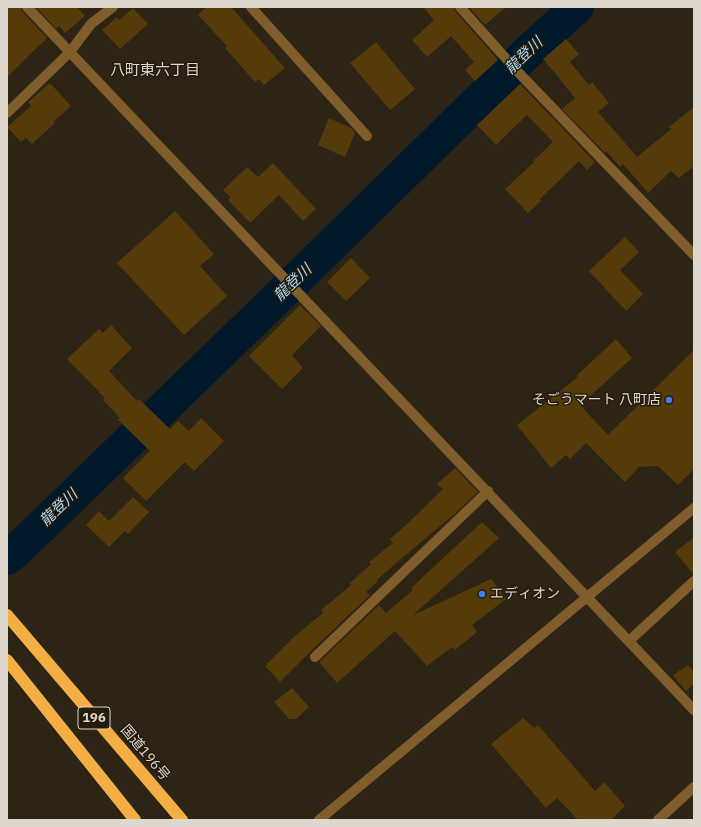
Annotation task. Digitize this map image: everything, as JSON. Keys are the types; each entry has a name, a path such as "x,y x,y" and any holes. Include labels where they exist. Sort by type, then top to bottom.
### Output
{"highway":[{"name":"国道196号","path":"7,615 182,820"},
{"name":"196","path":"7,660 135,820"}],"street":[{"path":"27,7 694,710"},
{"path":"7,113 70,52 91,24 113,7"},
{"path":"251,7 367,136"},
{"path":"460,7 518,72 694,255"},
{"path":"315,657 488,492"},
{"path":"319,820 694,508"},
{"path":"629,641 694,582"},
{"path":"658,820 694,787"}],"building":[{"path":"7,7 21,7 22,11 47,38 7,77"},
{"path":"36,7 77,7 85,16 65,33 59,26 56,29"},
{"path":"206,7 231,7 285,68 264,85 259,79 255,82 225,48 227,46 198,15"},
{"path":"423,7 454,7 455,11 498,60 475,81 465,70 474,62 451,36 427,57 412,40 434,20"},
{"path":"469,7 506,7 485,25"},
{"path":"133,8 148,24 120,49 102,30 117,17 119,20"},
{"path":"566,39 579,54 570,62 589,85 592,82 609,103 598,112 637,157 671,129 669,127 694,107 694,166 679,178 671,171 648,193 623,164 620,167 606,151 605,153 562,109 575,98 543,59"},
{"path":"376,42 415,89 390,110 350,63"},
{"path":"50,83 71,106 32,144 26,138 21,142 7,127 31,106 28,102"},
{"path":"520,84 595,162 587,170 579,161 540,199 541,201 528,213 505,189 553,142 527,115 496,145 477,125"},
{"path":"329,118 351,128 355,133 345,157 318,145"},
{"path":"273,163 316,209 303,221 279,195 250,223 228,200 230,197 223,190 247,167 258,177"},
{"path":"175,211 214,254 200,266 227,296 184,335 117,263"},
{"path":"625,237 639,252 620,270 643,294 626,311 589,271"},
{"path":"351,258 370,278 346,301 327,282"},
{"path":"300,305 321,326 292,355 303,368 282,389 249,356"},
{"path":"111,325 132,348 109,371 137,401 139,399 170,429 178,421 189,431 201,418 224,441 194,471 185,462 146,501 123,478 150,451 118,420 120,418 103,400 105,398 67,359 99,329 103,333"},
{"path":"616,339 632,358 580,405 608,435 694,350 694,469 678,485 658,466 639,467 625,482 586,443 570,459 566,455 551,468 517,425 578,377 576,376"},
{"path":"455,468 478,492 377,580 378,581 366,592 370,595 280,682 265,666 295,636 323,613 321,610 351,585 349,584 371,564 369,562 393,543 390,539 443,489 437,484"},
{"path":"133,497 149,512 128,534 125,531 109,547 86,525 99,511 109,521"},
{"path":"482,522 499,538 413,615 491,579 506,599 472,625 477,632 455,650 452,647 427,666 395,631 337,683 319,662 379,605 386,613 413,590 411,588"},
{"path":"694,537 694,575 675,552"},
{"path":"688,665 694,672 694,684 686,691 673,675"},
{"path":"292,688 309,707 296,719 289,719 274,702"},
{"path":"523,718 534,728 538,725 595,791 604,782 625,806 611,820 578,820 557,798 546,808 491,744"}],"waterway":[{"name":"龍登川","path":"7,558 305,271 530,50 577,7"}],"place":[{"name":"そごうマート 八町店","path":"669,400"},
{"name":"エディオン","path":"482,594"}],"district":[{"name":"八町東六丁目","path":"155,71"}]}
